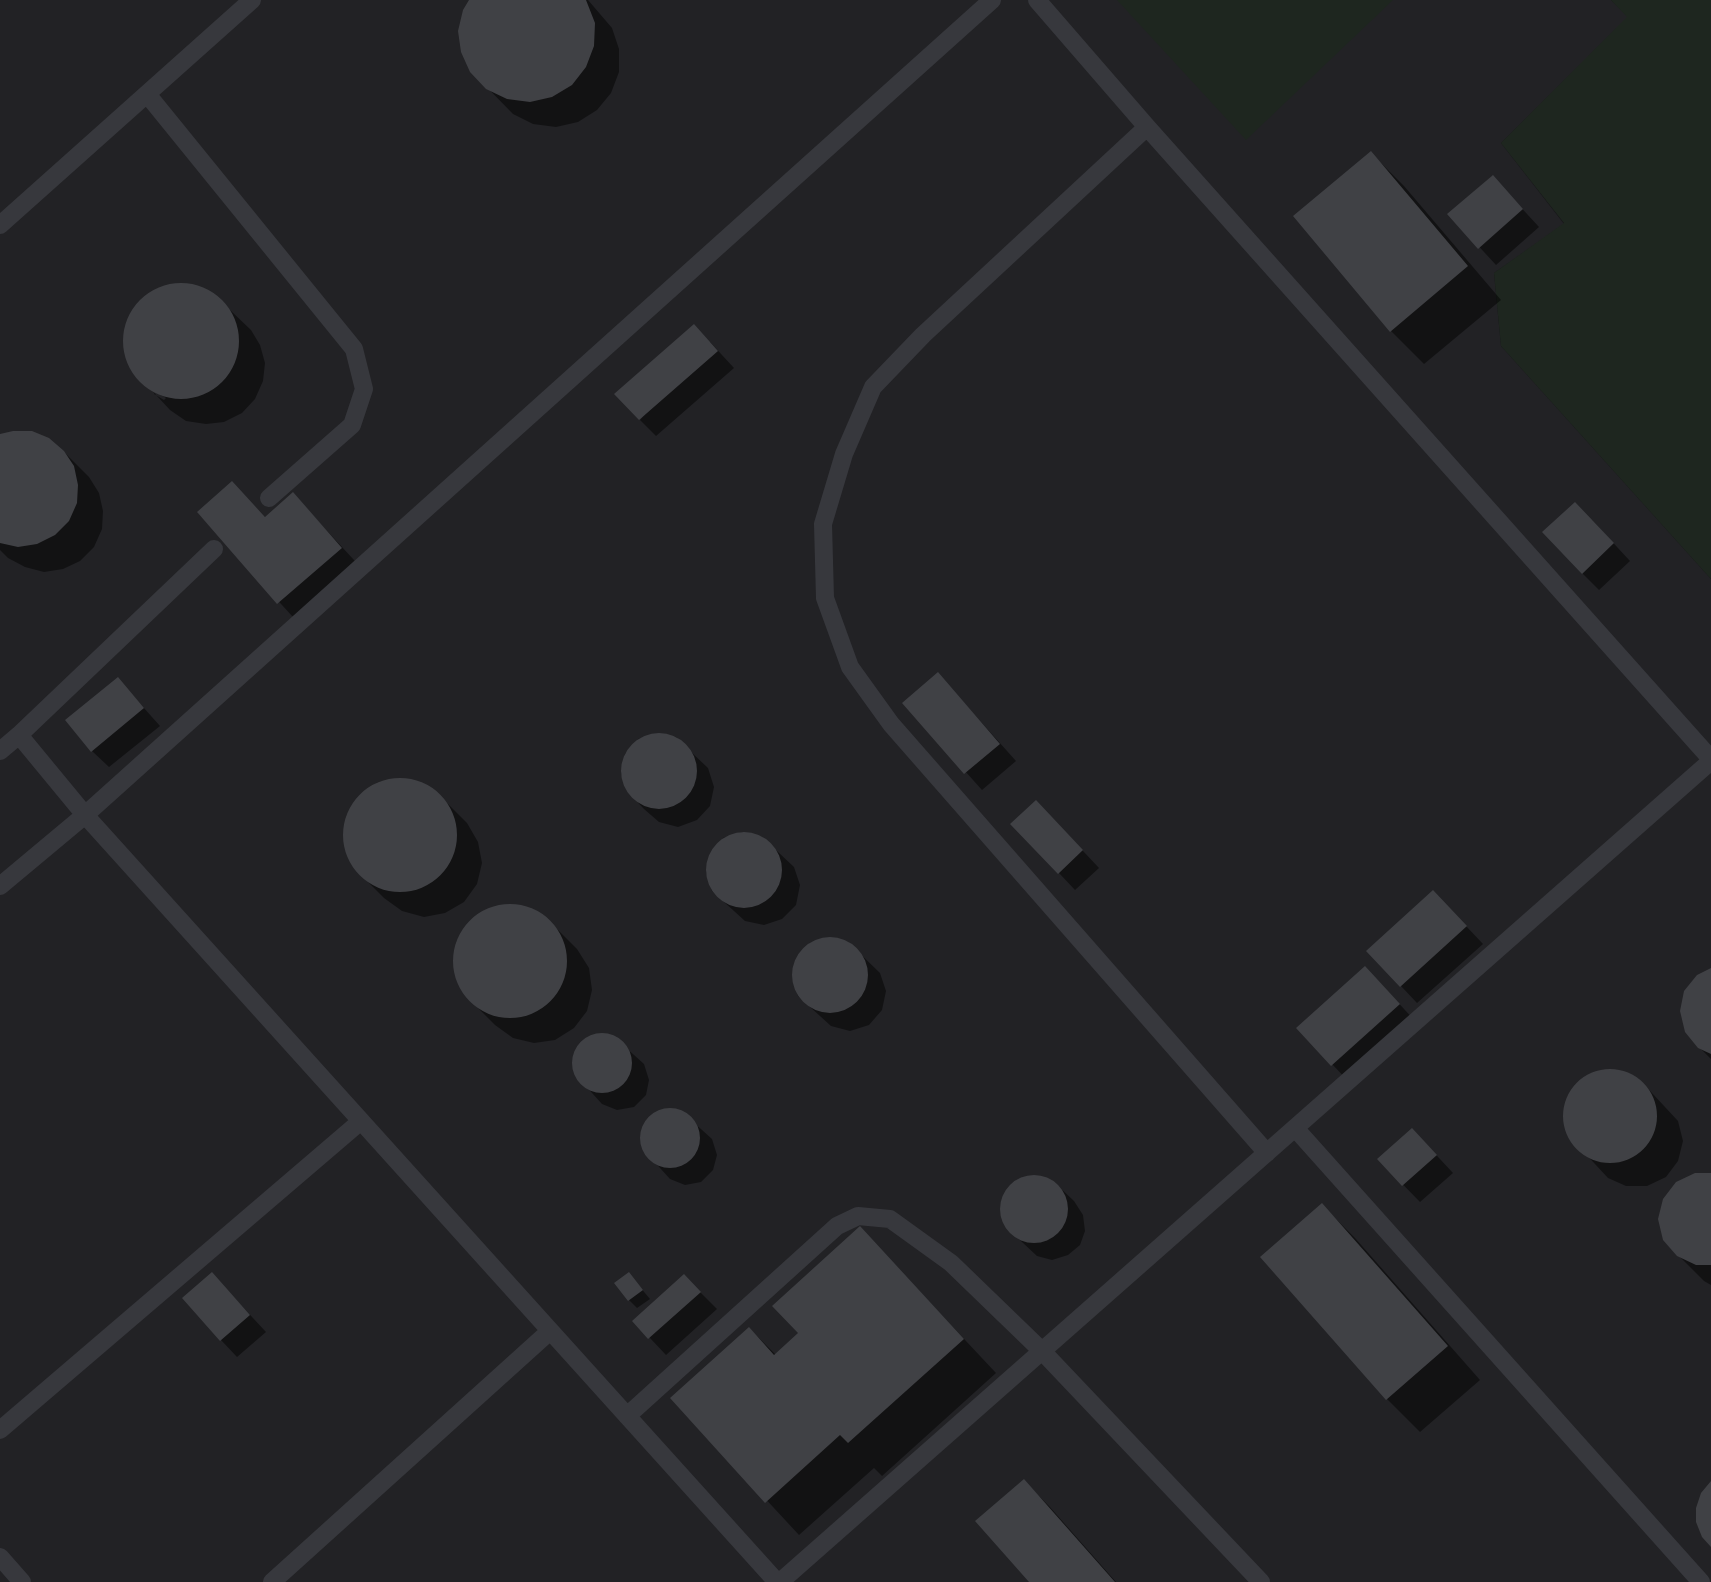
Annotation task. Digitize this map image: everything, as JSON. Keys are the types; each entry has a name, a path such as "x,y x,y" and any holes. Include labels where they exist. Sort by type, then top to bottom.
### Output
{"lane":[{"path":"0,225 252,0"},
{"path":"0,886 85,815 992,0"},
{"path":"19,735 85,815 779,1582 1711,760 1147,127 1037,0"},
{"path":"146,94 354,348 364,389 352,425 269,498"},
{"path":"1147,127 923,335 872,387 844,454 823,524 825,598 850,666 891,724 1267,1153"},
{"path":"0,750 19,735 214,549"},
{"path":"0,1430 361,1121"},
{"path":"1295,1128 1702,1582"},
{"path":"627,1416 837,1226 858,1216 890,1219 951,1263 1042,1351 1260,1582"},
{"path":"272,1582 550,1330"},
{"path":"0,1557 22,1582"}],"shaded area":[{"path":"0,0 1611,0 1628,17 1501,143 1564,224 1494,273 1501,346 1711,579 1711,1582 0,1582"},
{"path":"1117,0 1393,0 1246,140"},
{"path":"1611,0 1711,0 1711,579 1501,346 1494,273 1564,223 1501,143 1627,17"}],"building":[{"path":"469,0 586,0 595,23 594,46 586,67 572,85 552,97 530,102 507,99 486,89 470,72 461,52 458,31 463,10"},
{"path":"1371,151 1468,266 1390,332 1293,216"},
{"path":"1493,175 1523,209 1478,249 1447,214"},
{"path":"181,283 203,288 222,300 234,319 239,341 234,363 222,382 203,394 181,399 159,394 140,382 128,363 123,341 128,319 140,300 159,288"},
{"path":"694,324 718,351 639,420 614,394"},
{"path":"13,431 32,431 49,438 64,451 74,466 78,485 77,503 69,521 55,535 37,544 18,547 0,543 0,434"},
{"path":"232,481 265,517 293,492 342,548 277,604 197,512"},
{"path":"1575,502 1614,543 1582,574 1542,532"},
{"path":"938,672 1000,744 964,774 902,703"},
{"path":"118,677 144,708 91,752 65,720"},
{"path":"659,733 674,736 686,744 694,756 697,771 694,786 686,798 674,806 659,809 644,806 632,798 624,786 621,771 624,756 632,744 644,736"},
{"path":"400,778 422,783 440,795 452,813 457,835 452,857 440,875 422,887 400,892 378,887 360,875 348,857 343,835 348,813 360,795 378,783"},
{"path":"1036,800 1083,850 1058,874 1010,824"},
{"path":"744,832 759,835 771,843 779,855 782,870 779,885 771,897 759,905 744,908 729,905 717,897 709,885 706,870 709,855 717,843 729,835"},
{"path":"1433,890 1467,926 1400,987 1366,951"},
{"path":"510,904 532,909 550,921 562,939 567,961 562,983 550,1001 532,1013 510,1018 488,1013 470,1001 458,983 453,961 458,939 470,921 488,909"},
{"path":"830,937 845,940 857,948 865,960 868,975 865,990 857,1002 845,1010 830,1013 815,1010 803,1002 795,990 792,975 795,960 803,948 815,940"},
{"path":"1365,966 1400,1004 1331,1066 1296,1028"},
{"path":"1711,968 1711,1054 1698,1048 1685,1032 1680,1011 1684,991 1697,975"},
{"path":"602,1033 619,1038 627,1046 632,1063 627,1080 619,1088 602,1093 585,1088 577,1080 572,1063 577,1046 585,1038"},
{"path":"1610,1069 1628,1073 1643,1083 1653,1098 1657,1116 1653,1134 1643,1149 1628,1159 1610,1163 1592,1159 1577,1149 1567,1134 1563,1116 1567,1098 1577,1083 1592,1073"},
{"path":"670,1108 687,1113 695,1121 700,1138 695,1155 687,1163 670,1168 653,1163 645,1155 640,1138 645,1121 653,1113"},
{"path":"1412,1128 1437,1155 1402,1186 1377,1159"},
{"path":"1695,1173 1711,1173 1711,1265 1696,1265 1677,1256 1663,1240 1658,1219 1663,1199 1676,1182"},
{"path":"1034,1175 1047,1178 1058,1185 1065,1196 1068,1209 1065,1222 1058,1233 1047,1240 1034,1243 1021,1240 1010,1233 1003,1222 1000,1209 1003,1196 1010,1185 1021,1178"},
{"path":"1322,1203 1448,1346 1386,1400 1260,1257"},
{"path":"860,1226 964,1339 848,1443 840,1435 765,1503 670,1398 749,1327 774,1355 798,1333 772,1306"},
{"path":"212,1272 250,1315 220,1341 182,1298"},
{"path":"629,1272 643,1290 628,1301 614,1283"},
{"path":"684,1274 701,1292 648,1339 632,1321"},
{"path":"1024,1479 1115,1582 1029,1582 975,1521"},
{"path":"1711,1481 1711,1547 1702,1537 1696,1522 1696,1508 1701,1493"}]}
